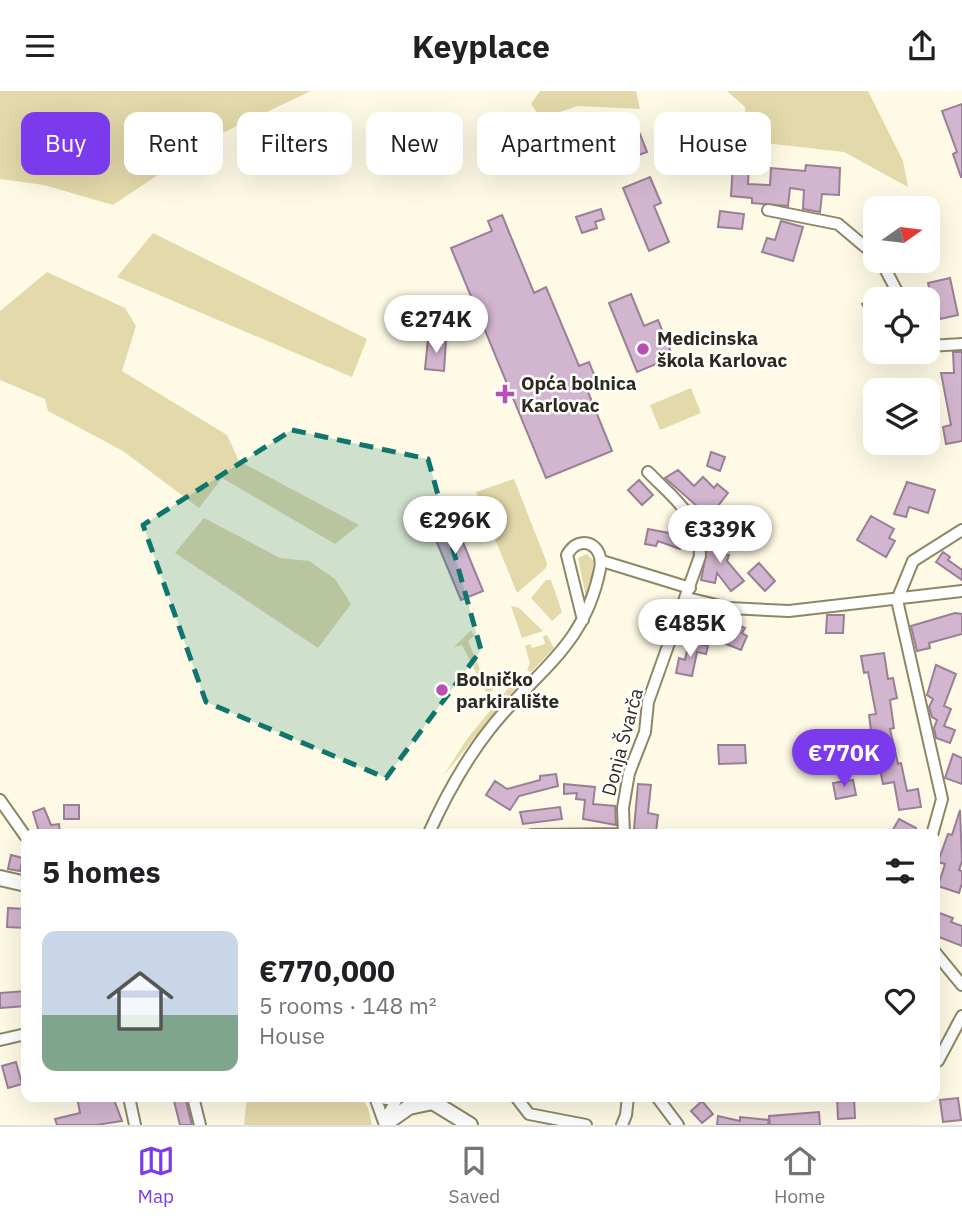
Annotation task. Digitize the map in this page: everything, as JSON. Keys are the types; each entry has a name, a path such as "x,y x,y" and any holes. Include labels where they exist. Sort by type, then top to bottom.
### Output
{"main road":[{"path":"0,878 21,883"},
{"path":"388,1124 409,1107 428,1102"},
{"path":"434,1102 470,1125"}],"street":[{"path":"768,210 838,224 863,245"},
{"path":"940,345 962,344"},
{"name":"Donja Švarča","path":"624,829 623,808 629,773 645,732 648,702 700,556 700,536 691,517 648,472"},
{"path":"934,829 942,799 897,600 914,562 962,530"},
{"path":"431,829 449,789 476,747 533,681 553,664 583,620 595,597 602,561 598,550 581,542 572,546 567,555 583,620"},
{"path":"602,561 688,593 760,611 897,600 962,591"},
{"path":"0,800 21,830"},
{"path":"940,958 962,985"},
{"path":"940,1057 962,1016"},
{"path":"0,1040 21,1035"},
{"path":"130,1102 135,1125"},
{"path":"194,1102 200,1125"},
{"path":"377,1102 388,1124"},
{"path":"388,1124 394,1102"},
{"path":"520,1102 529,1114 586,1125"},
{"path":"622,1125 627,1102"},
{"path":"661,1102 678,1125"}],"highlighted area":[{"path":"292,430 428,459 481,650 386,778 206,702 143,525"}],"shaded area":[{"path":"0,91 311,91 267,112 237,112 237,126 223,133 223,112 124,112 124,175 158,175 113,205 44,185 0,179"},
{"path":"540,91 636,91 640,109 578,106 560,112 537,112 531,104"},
{"path":"727,91 868,91 903,161 908,187 844,152 771,144 771,112 745,112 745,107"},
{"path":"153,233 367,339 352,377 117,277"},
{"path":"47,272 125,308 136,326 122,371 227,435 239,461 359,525 335,544 222,478 199,508 123,451 48,411 45,399 0,380 0,311"},
{"path":"691,388 701,413 660,430 650,405"},
{"path":"514,479 547,563 546,568 517,593 476,492"},
{"path":"204,518 280,558 309,561 335,579 351,604 318,648 175,553"},
{"path":"587,554 594,561 587,602 578,558"},
{"path":"546,580 551,580 562,612 552,621 531,598"},
{"path":"511,606 519,608 543,631 522,638"},
{"path":"471,630 474,636 468,641 489,689 495,686 484,702 482,700 487,694 462,645 454,647"},
{"path":"547,635 554,648 531,672 527,670 530,663 525,646 530,644 532,648 545,644 543,636"},
{"path":"516,679 520,679 520,683 444,775 467,739"},
{"path":"246,1102 364,1102 372,1125 244,1125"}],"building":[{"path":"962,104 961,177 953,154 957,152 942,111"},
{"path":"640,134 647,152 640,155"},
{"path":"806,165 840,168 839,195 822,194 820,212 803,209 804,190 790,188 788,206 752,203 752,198 731,196 732,175 748,175 748,184 770,185 771,168 805,171"},
{"path":"650,177 661,203 654,206 669,242 649,251 623,188"},
{"path":"601,209 604,219 595,222 597,228 582,233 576,217"},
{"path":"720,211 744,214 742,229 718,227"},
{"path":"502,215 534,293 546,287 579,366 589,362 597,382 586,387 612,451 546,478 451,248 492,231 488,221"},
{"path":"781,221 803,227 793,261 762,252 767,238 775,240"},
{"path":"950,278 958,315 940,319 940,287 929,287 928,283"},
{"path":"631,294 644,326 658,320 673,357 637,372 609,303"},
{"path":"428,339 446,340 444,371 425,369"},
{"path":"953,352 962,352 962,441 946,444 943,427 951,425 941,373 954,373"},
{"path":"711,452 725,457 720,471 707,466"},
{"path":"678,470 694,486 703,477 714,488 717,484 728,493 707,520 696,509 698,507 665,478"},
{"path":"639,480 653,495 642,505 628,490"},
{"path":"907,482 935,490 928,513 909,507 906,517 894,514"},
{"path":"450,511 483,591 461,600 428,521"},
{"path":"871,516 894,529 889,538 895,541 886,557 857,540"},
{"path":"648,529 685,536 680,549 658,541 656,546 645,544"},
{"path":"720,532 729,534 724,554 729,555 727,561 744,581 731,591 717,573 715,583 701,580 708,544 717,546"},
{"path":"943,552 950,557 948,560 962,570 962,580 936,562"},
{"path":"759,563 775,581 765,591 748,573"},
{"path":"690,609 703,614 698,627 685,622"},
{"path":"955,613 962,614 962,634 929,643 930,648 917,651 911,626"},
{"path":"827,615 844,615 843,633 826,633"},
{"path":"729,621 745,628 742,633 747,636 741,650 726,644 729,639 723,636"},
{"path":"689,641 708,646 706,654 697,652 692,676 676,673 679,658 685,660"},
{"path":"884,653 888,679 893,678 897,698 890,700 894,728 890,729 898,764 901,763 907,791 918,789 921,807 899,810 894,782 883,784 878,759 875,760 869,715 876,714 868,672 864,673 861,656"},
{"path":"936,665 956,674 944,706 951,709 944,726 955,730 950,743 936,738 934,728 937,720 932,717 929,707 933,699 927,695"},
{"path":"718,745 745,745 746,763 719,764"},
{"path":"953,754 962,758 962,784 945,778"},
{"path":"556,774 558,786 519,796 510,810 486,795 495,781 507,789 540,780 540,776"},
{"path":"853,780 856,795 836,799 833,783"},
{"path":"564,784 595,787 593,804 615,806 616,825 583,819 585,800 576,799 577,793 564,794"},
{"path":"638,784 651,785 648,813 658,815 656,829 634,829"},
{"path":"64,805 79,805 79,819 64,819"},
{"path":"560,807 562,819 523,824 520,812"},
{"path":"44,808 51,825 59,824 59,829 38,829 33,812"},
{"path":"960,810 962,861 959,870 962,871 962,883 959,893 940,887 945,864 940,863 940,856 948,834 952,835"},
{"path":"899,819 916,828 916,829 893,829"},
{"path":"11,855 21,858 20,871 8,869"},
{"path":"8,908 21,909 21,928 7,927"},
{"path":"940,913 953,918 951,922 962,926 962,946 940,937"},
{"path":"21,991 21,1006 0,1008 0,993"},
{"path":"16,1062 21,1084 8,1088 2,1066"},
{"path":"958,1098 961,1120 943,1122 940,1100"},
{"path":"78,1102 115,1102 122,1121 96,1125 57,1125 55,1119 80,1113"},
{"path":"174,1102 186,1102 192,1125 180,1125"},
{"path":"703,1102 713,1114 702,1123 691,1111"},
{"path":"837,1102 854,1102 855,1118 838,1119"},
{"path":"819,1112 820,1125 770,1125 769,1116"},
{"path":"718,1116 740,1121 740,1117 769,1120 768,1125 717,1125"}],"place":[{"name":"Medicinska škola Karlovac","path":"643,349"},
{"name":"Opća bolnica Karlovac","path":"505,394"},
{"name":"Bolničko parkiralište","path":"442,690"}]}
